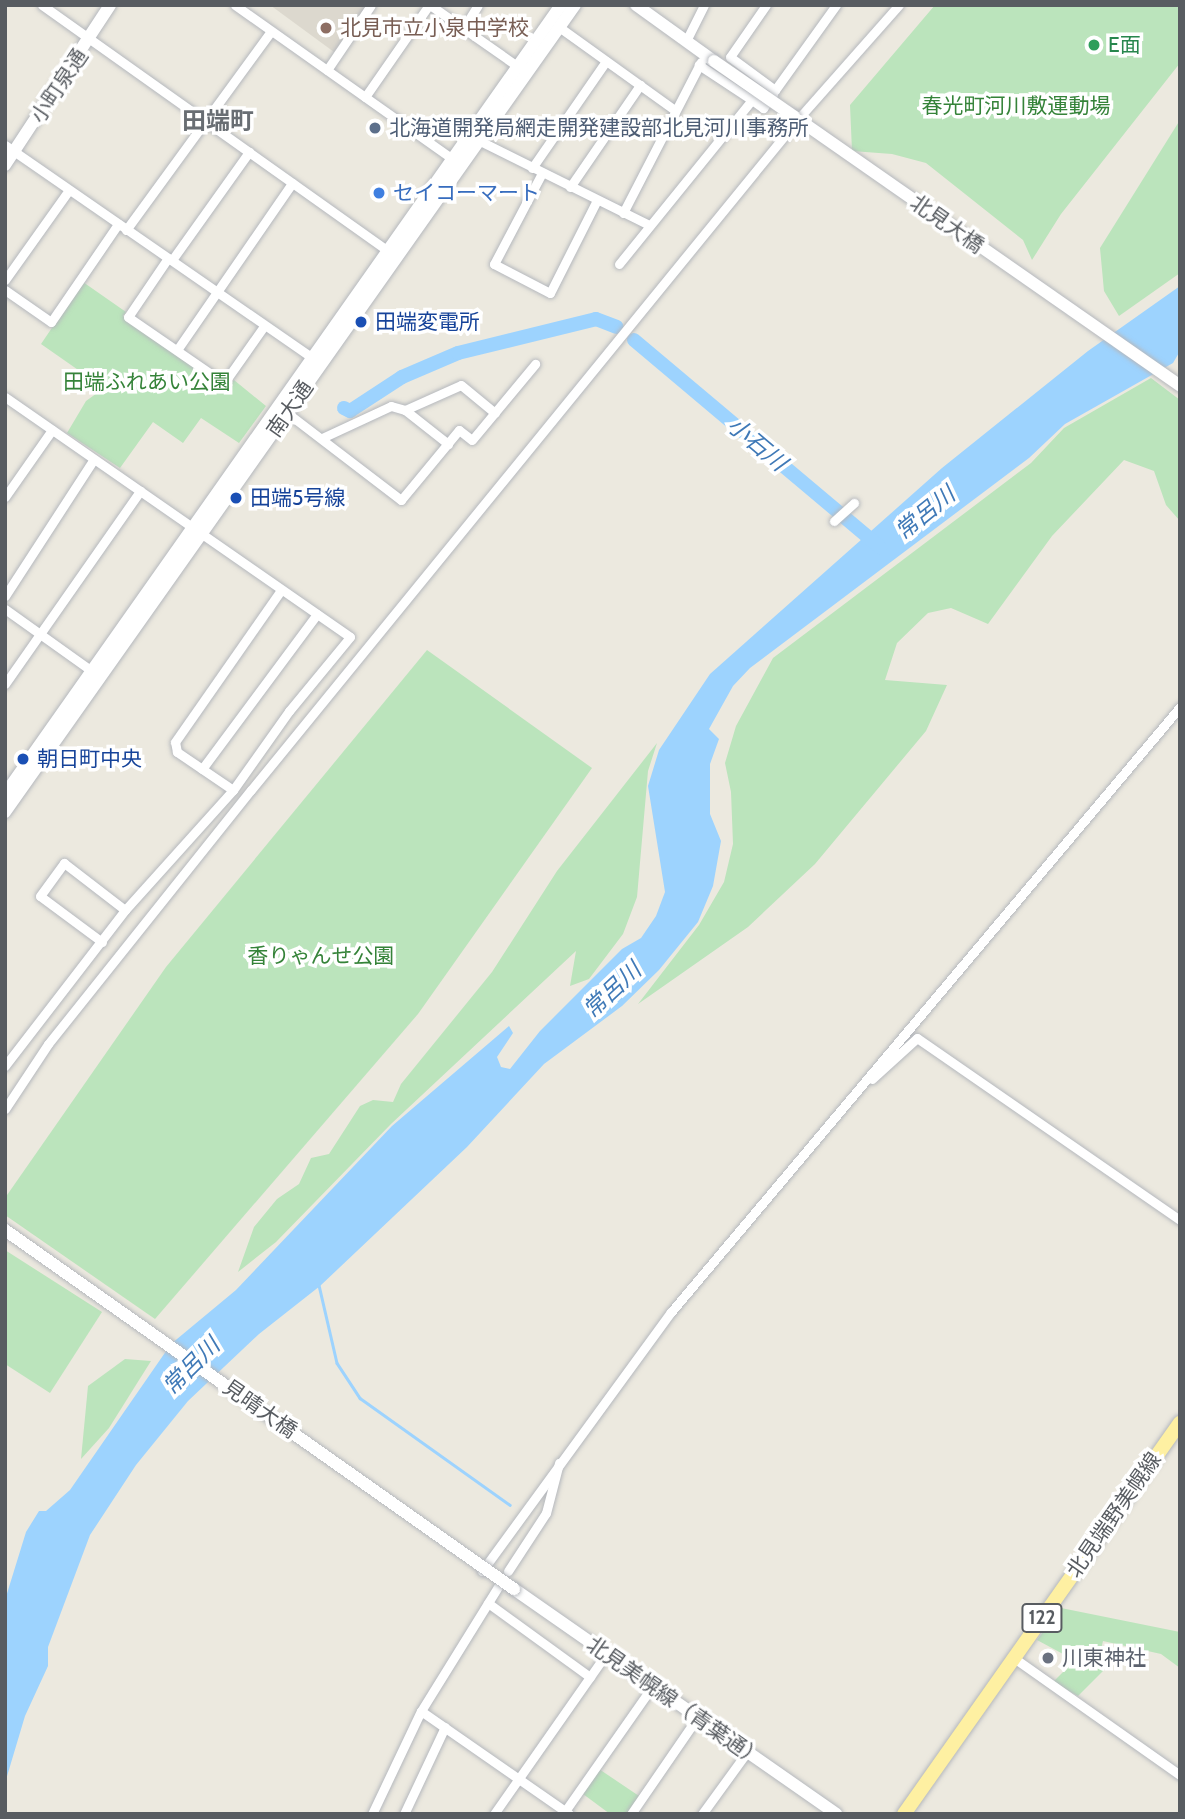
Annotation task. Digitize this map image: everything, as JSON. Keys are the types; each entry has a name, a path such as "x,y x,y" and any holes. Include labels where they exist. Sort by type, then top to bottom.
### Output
{"main road":[{"name":"北見端野美幌線","path":"904,1814 1180,1423"}],"street":[{"path":"42,5 393,254"},
{"name":"小町泉通","path":"5,165 10,148 91,40 110,5"},
{"path":"235,5 458,162"},
{"path":"327,70 371,5"},
{"path":"365,97 429,5 523,70"},
{"path":"463,29 478,5"},
{"name":"南大通","path":"523,70 561,5"},
{"name":"南大通","path":"5,794 96,674 523,70 575,5"},
{"path":"686,41 704,5"},
{"path":"766,5 730,57 775,90"},
{"path":"623,213 673,109 706,60 763,108 836,5"},
{"path":"5,1109 48,1044 112,962 798,119 899,5"},
{"name":"北見大橋","path":"643,7 706,60 798,119 1180,386"},
{"path":"559,27 673,109"},
{"path":"5,290 51,322 206,121 271,31"},
{"path":"532,168 606,61"},
{"path":"570,187 640,85"},
{"path":"619,264 752,100"},
{"path":"475,138 649,225"},
{"path":"10,148 317,361"},
{"path":"248,152 128,317 224,383 264,326"},
{"path":"542,173 494,264 550,293 597,200"},
{"path":"177,350 292,183"},
{"path":"5,280 69,190"},
{"path":"283,410 401,500 459,430 472,440 535,364"},
{"path":"405,410 461,385 495,413"},
{"path":"5,397 350,638 289,711 233,790 125,911 7,1060"},
{"path":"322,438 391,406 405,410 448,444"},
{"path":"5,497 52,430"},
{"path":"5,596 94,459"},
{"path":"5,684 139,491"},
{"path":"834,521 854,503"},
{"path":"233,790 177,752 175,742 281,590"},
{"path":"5,609 96,674"},
{"path":"202,769 317,614"},
{"name":"南大通","path":"5,813 96,674"},
{"path":"481,1573 559,1462 679,1302 1180,707"},
{"path":"102,942 40,896 64,863 125,911"},
{"path":"863,1082 917,1038 1180,1220"},
{"name":"見晴大橋","path":"5,1230 514,1589"},
{"path":"508,1571 546,1513 559,1462"},
{"path":"372,1814 421,1711 498,1587"},
{"name":"北見美幌線（青葉通）","path":"514,1589 836,1814"},
{"path":"488,1603 590,1676"},
{"path":"494,1814 606,1654"},
{"path":"1014,1658 1180,1775"},
{"path":"421,1711 566,1813 652,1686"},
{"path":"631,1814 697,1718"},
{"path":"404,1814 445,1727"},
{"path":"702,1814 747,1752"}],"shaded area":[{"name":"北見市立小泉中学校","path":"270,5 367,5 334,52"}],"green space":[{"name":"春光町河川敷運動場","path":"935,5 1180,5 1180,63 1061,214 1032,260 1023,240 926,163 892,154 852,151 850,105"},
{"path":"1180,120 1180,273 1119,316 1104,291 1100,248"},
{"name":"田端ふれあい公園","path":"83,282 126,312 123,316 226,388 234,380 266,406 239,443 201,418 183,443 153,422 120,468 67,433 86,401 104,388 41,344"},
{"path":"1151,378 1180,400 1180,521 1166,505 1154,471 1124,460 1052,536 988,624 951,608 928,613 897,643 885,680 947,685 926,731 815,864 748,927 638,1004 699,925 724,882 733,844 731,792 725,763 736,726 773,658 1031,463 1064,428"},
{"name":"香りゃんせ公園","path":"427,650 592,768 418,1014 155,1319 5,1215 5,1198 166,967"},
{"path":"657,743 648,771 637,897 623,934 589,979 570,986 576,951 391,1124 276,1242 238,1272 254,1227 277,1199 299,1184 311,1158 329,1154 360,1106 373,1100 393,1102 401,1084 492,972 557,871"},
{"path":"5,1250 102,1312 50,1393 5,1364"},
{"path":"125,1359 151,1361 109,1428 81,1459 88,1386"},
{"path":"1061,1608 1180,1632 1180,1668 1161,1654 1103,1641 1099,1658 1103,1671 1078,1696 1053,1682 1068,1667 1063,1654 1037,1640"},
{"path":"596,1767 642,1798 631,1814 610,1814 579,1791"}],"water":[{"name":"常呂川","path":"1180,286 1180,351 1173,363 1065,424 1029,458 750,668 733,686 709,729 719,739 710,764 710,814 721,841 713,886 698,922 659,970 622,1006 544,1064 467,1147 320,1286 259,1334 188,1401 136,1465 90,1535 48,1647 48,1666 25,1716 5,1783 5,1600 26,1532 39,1511 46,1511 70,1490 171,1344 236,1290 392,1126 509,1026 513,1033 497,1057 501,1067 510,1069 540,1031 622,949 641,938 656,916 665,892 648,786 659,750 710,674 942,468 1088,351"}],"waterway":[{"name":"小石川","path":"344,408 350,411 402,377 458,353 596,319 617,327"},
{"name":"小石川","path":"634,340 880,547"},
{"path":"319,1285 337,1363 360,1398 510,1505"}],"place":[{"name":"北見市立小泉中学校","path":"326,28"},
{"name":"E面","path":"1094,45"},
{"name":"北海道開発局網走開発建設部北見河川事務所","path":"375,128"},
{"name":"セイコーマート","path":"379,193"},
{"name":"田端変電所","path":"361,322"},
{"name":"田端5号線","path":"236,498"},
{"name":"朝日町中央","path":"23,759"},
{"name":"川東神社","path":"1048,1658"}],"district":[{"name":"田端町","path":"218,121"}]}
